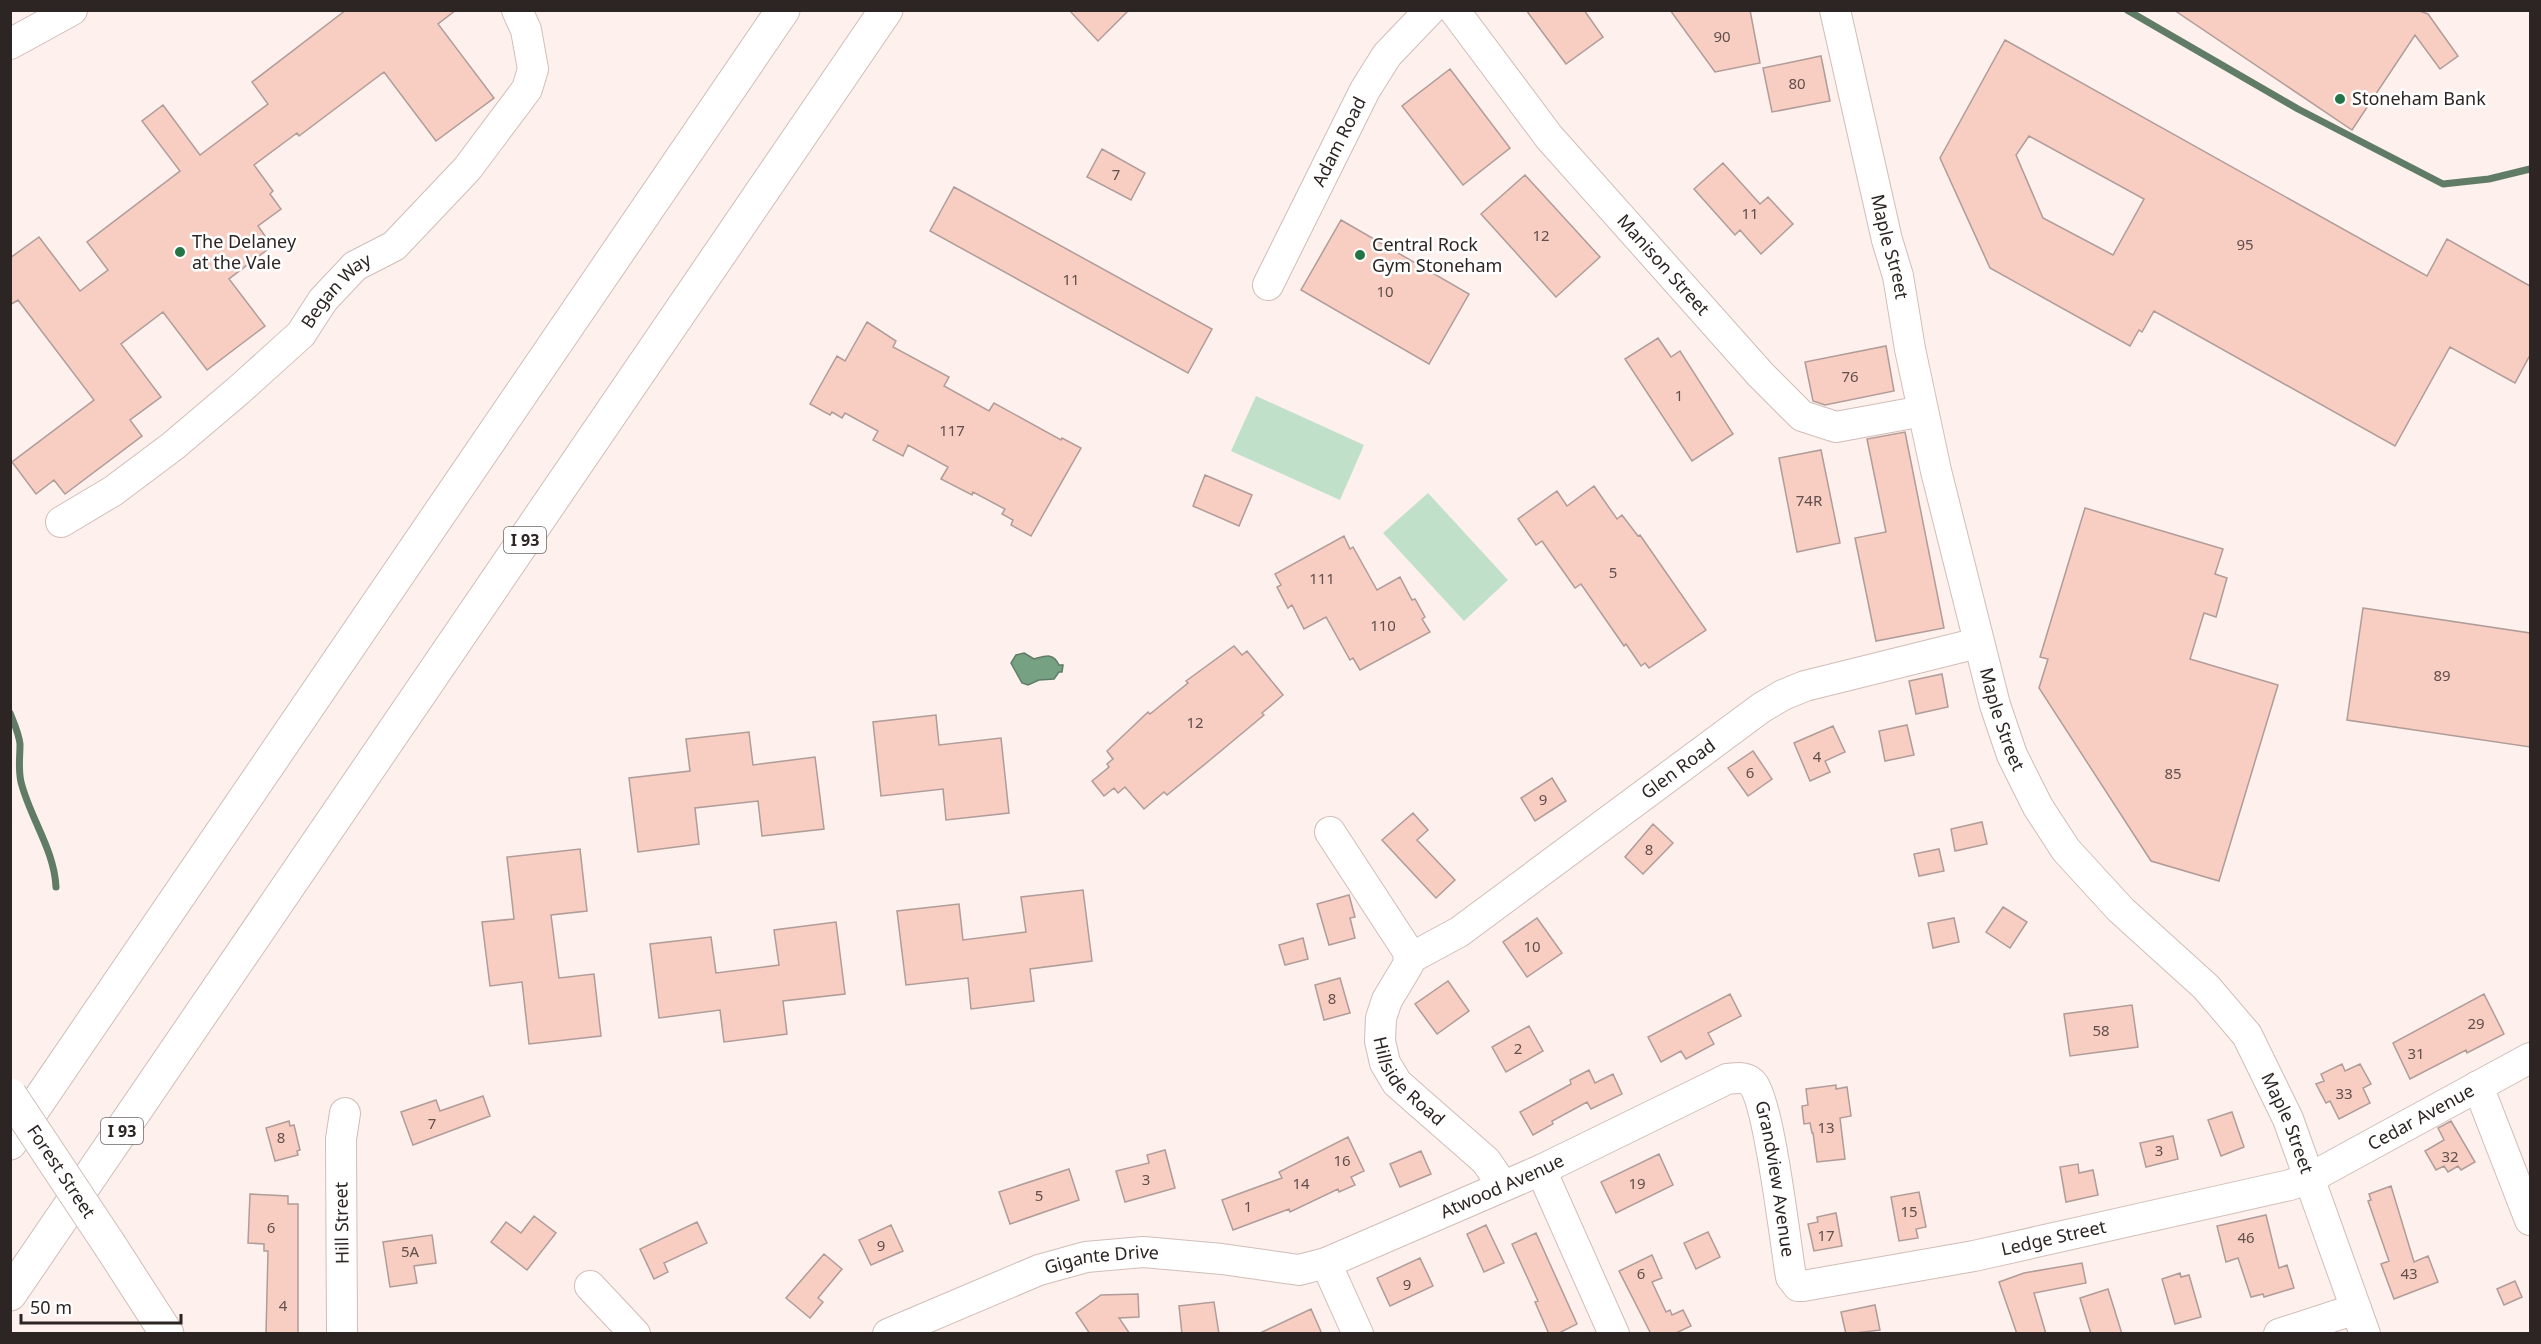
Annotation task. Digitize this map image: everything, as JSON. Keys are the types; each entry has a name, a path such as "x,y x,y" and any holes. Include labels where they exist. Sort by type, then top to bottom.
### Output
{"main road":[{"name":"I 93","path":"10,1294 886,10"},
{"path":"10,1143 776,21"},
{"name":"Forest Street","path":"10,1095 167,1334"}],"street":[{"path":"10,44 72,10"},
{"name":"Began Way","path":"61,522 113,491 239,390 302,334 323,300 355,266 394,246 467,169 527,89 533,69 526,30 517,10"},
{"name":"Adam Road","path":"1268,285 1365,90 1387,55 1430,10"},
{"name":"Manison Street","path":"1454,10 1549,137 1761,375 1802,416 1836,427 1923,411"},
{"name":"Maple Street","path":"1835,10 1884,228 1898,276 1923,411 1978,643 2004,734 2022,777 2066,850 2103,892 2206,987 2235,1018 2255,1050 2310,1178 2360,1321"},
{"name":"Glen Road","path":"1409,959 1459,932 1761,708 1782,695 1826,680 1978,643"},
{"path":"1330,832 1406,947 1409,959"},
{"name":"Hillside Road","path":"1409,959 1387,1000 1382,1018 1380,1041 1385,1063 1398,1083 1486,1161 1503,1186"},
{"name":"Cedar Avenue","path":"2310,1178 2530,1058"},
{"name":"Atwood Avenue","path":"1326,1263 1541,1170 1628,1129 1722,1080 1746,1078"},
{"name":"Grandview Avenue","path":"1746,1078 1755,1087 1764,1116 1791,1277 1795,1283"},
{"path":"2478,1086 2530,1220"},
{"name":"Hill Street","path":"342,1334 341,1139 345,1113"},
{"path":"1541,1170 1614,1334"},
{"name":"Ledge Street","path":"1795,1283 1803,1286 1974,1256 2275,1189 2310,1178"},
{"name":"Gigante Drive","path":"888,1334 1047,1267 1086,1257 1143,1252 1222,1259 1299,1270 1326,1263"},
{"path":"1326,1263 1358,1334"},
{"path":"590,1286 635,1334"},
{"path":"2279,1334 2360,1321"}],"shaded area":[{"path":"1256,396 1364,445 1340,500 1231,451"},
{"path":"1428,493 1508,580 1464,621 1383,533"},
{"path":"1024,653 1034,659 1045,656 1054,658 1059,665 1063,665 1062,672 1059,672 1054,679 1039,680 1028,685 1022,683 1011,663 1016,655"}],"building":[{"name":"The Delaney at the Vale","path":"346,10 456,10 438,24 494,98 436,141 384,72 299,136 297,133 254,165 273,191 270,194 281,209 258,226 272,246 229,279 265,326 207,370 163,312 121,344 161,397 130,420 142,436 65,494 54,480 36,494 12,462 94,400 18,300 10,305 10,258 39,237 80,291 108,270 87,242 180,171 142,121 163,105 200,155 268,104 252,82"},
{"path":"1069,10 1129,10 1098,41"},
{"path":"1526,10 1584,10 1603,37 1566,64"},
{"path":"1670,10 1750,10 1760,63 1715,72"},
{"name":"Stoneham Bank","path":"2174,10 2417,10 2428,14 2458,56 2440,69 2415,35 2352,130"},
{"path":"2005,40 2427,276 2447,239 2530,286 2530,355 2515,383 2450,347 2395,446 2154,311 2142,332 2139,330 2130,346 1990,268 1940,158","holes":["2029,136 2144,199 2113,255 2043,218 2016,155"]},
{"path":"1821,56 1830,101 1772,112 1763,68"},
{"path":"1450,69 1510,148 1463,185 1402,106"},
{"path":"1102,149 1145,173 1131,200 1087,177"},
{"path":"1723,163 1760,204 1768,197 1793,224 1761,254 1740,230 1735,235 1694,189"},
{"path":"1525,175 1600,257 1556,297 1481,214"},
{"path":"954,187 1212,329 1188,373 930,231"},
{"path":"1341,220 1469,294 1429,364 1301,290"},
{"path":"867,322 896,341 893,347 949,377 944,386 989,411 994,403 1061,440 1062,438 1081,448 1031,536 1011,525 1013,520 1002,514 1005,509 973,492 972,495 941,479 948,467 908,445 903,456 873,440 878,431 845,413 842,418 832,412 830,415 810,404 837,356 845,361"},
{"path":"1658,338 1671,357 1680,351 1733,434 1692,461 1625,359"},
{"path":"1886,346 1894,391 1825,405 1813,401 1805,362"},
{"path":"1905,432 1944,628 1876,641 1855,538 1886,532 1867,439"},
{"path":"1821,450 1840,543 1797,552 1779,458"},
{"path":"1205,475 1252,495 1239,526 1193,506"},
{"path":"1594,486 1617,519 1622,515 1638,536 1640,535 1706,630 1649,668 1645,663 1641,666 1626,644 1624,646 1581,584 1575,588 1542,541 1536,545 1518,519 1557,491 1567,506"},
{"path":"2085,508 2223,549 2215,574 2227,578 2216,617 2204,613 2190,659 2278,685 2219,881 2151,861 2039,688 2048,659 2040,657"},
{"path":"1344,536 1350,549 1353,547 1377,590 1400,577 1412,600 1415,599 1425,617 1422,619 1430,632 1360,670 1353,658 1350,660 1326,617 1304,629 1292,605 1288,608 1277,587 1281,585 1275,574"},
{"path":"2363,608 2530,633 2530,747 2347,720"},
{"path":"1234,646 1242,655 1247,651 1283,695 1262,713 1264,715 1210,760 1167,795 1164,792 1144,809 1125,787 1118,793 1114,788 1104,796 1092,781 1109,767 1107,764 1113,759 1107,751 1148,712 1150,714 1188,683 1186,681"},
{"path":"1942,674 1948,707 1916,714 1909,681"},
{"path":"936,715 939,745 1001,738 1009,813 946,820 943,789 881,796 873,722"},
{"path":"1907,725 1914,755 1885,761 1879,731"},
{"path":"1833,726 1845,752 1825,761 1830,772 1810,781 1794,743"},
{"path":"749,732 753,765 815,757 824,829 762,836 758,801 695,808 699,844 638,852 629,778 690,771 686,739"},
{"path":"1753,751 1772,779 1748,796 1728,768"},
{"path":"1552,778 1566,801 1535,821 1521,798"},
{"path":"1413,813 1428,830 1417,840 1455,880 1436,898 1382,840"},
{"path":"1982,822 1987,844 1955,851 1951,829"},
{"path":"1653,824 1673,843 1643,874 1625,857"},
{"path":"580,849 587,911 551,915 559,978 594,974 601,1036 529,1044 522,982 490,986 482,922 514,919 507,857"},
{"path":"1939,849 1944,871 1919,876 1914,854"},
{"path":"1083,890 1092,961 1030,969 1034,1001 971,1009 968,978 906,985 897,911 959,904 963,940 1026,932 1021,897"},
{"path":"1349,895 1355,917 1350,918 1355,938 1329,945 1317,904"},
{"path":"2003,907 2027,922 2010,948 1986,932"},
{"path":"1537,918 1562,953 1527,977 1503,942"},
{"path":"1954,918 1959,942 1933,948 1928,923"},
{"path":"836,922 845,994 783,1001 787,1034 724,1042 720,1010 659,1018 650,944 711,937 716,973 779,965 774,930"},
{"path":"1303,938 1308,959 1285,965 1279,945"},
{"path":"1340,978 1350,1013 1324,1020 1315,985"},
{"path":"1448,981 1469,1011 1437,1034 1415,1004"},
{"path":"1730,994 1741,1016 1708,1033 1714,1044 1686,1059 1681,1051 1661,1062 1648,1037"},
{"path":"2484,994 2504,1034 2467,1053 2466,1050 2410,1079 2393,1043"},
{"path":"2132,1005 2138,1047 2070,1056 2064,1014"},
{"path":"1529,1026 1543,1051 1506,1072 1492,1047"},
{"path":"2342,1064 2345,1071 2360,1064 2371,1084 2363,1088 2370,1103 2339,1119 2330,1101 2326,1103 2316,1084 2324,1081 2321,1074"},
{"path":"1589,1070 1595,1083 1613,1074 1622,1094 1591,1109 1587,1102 1552,1121 1553,1124 1533,1135 1520,1112 1571,1084 1570,1080"},
{"path":"1836,1085 1836,1089 1847,1087 1851,1116 1840,1118 1845,1159 1817,1162 1810,1123 1804,1124 1802,1106 1808,1105 1806,1089"},
{"path":"483,1096 490,1116 413,1145 401,1112 436,1100 440,1111"},
{"path":"2232,1112 2244,1147 2221,1156 2208,1120"},
{"path":"289,1121 290,1126 294,1125 300,1150 297,1151 298,1155 275,1161 266,1128"},
{"path":"2451,1121 2475,1162 2461,1170 2458,1166 2448,1172 2444,1166 2436,1170 2425,1151 2444,1140 2438,1128"},
{"path":"2173,1136 2178,1159 2146,1167 2140,1143"},
{"path":"1348,1137 1364,1171 1351,1177 1355,1185 1339,1192 1338,1189 1290,1212 1289,1209 1233,1230 1222,1200 1282,1178 1279,1172"},
{"path":"1165,1150 1175,1188 1125,1202 1116,1171 1149,1163 1147,1155"},
{"path":"1421,1151 1431,1174 1400,1187 1390,1164"},
{"path":"1659,1154 1673,1185 1616,1213 1601,1182"},
{"path":"2078,1164 2079,1173 2093,1170 2098,1195 2066,1202 2060,1167"},
{"path":"1069,1169 1079,1200 1010,1224 999,1192"},
{"path":"2391,1186 2414,1262 2428,1256 2438,1282 2394,1299 2381,1264 2389,1261 2368,1201 2371,1200 2369,1194"},
{"path":"1919,1192 1926,1227 1916,1229 1918,1238 1899,1241 1891,1197"},
{"path":"250,1194 288,1196 288,1204 298,1204 298,1334 266,1334 268,1251 264,1251 264,1244 248,1243"},
{"path":"1836,1213 1842,1246 1814,1251 1808,1224 1818,1222 1817,1217"},
{"path":"2266,1215 2279,1268 2287,1265 2294,1288 2264,1297 2263,1294 2251,1297 2238,1258 2226,1262 2217,1226"},
{"path":"534,1216 556,1233 527,1270 491,1242 506,1222 521,1233"},
{"path":"697,1222 707,1243 664,1263 668,1272 654,1279 640,1249"},
{"path":"891,1225 903,1251 871,1265 859,1240"},
{"path":"1486,1225 1504,1263 1484,1272 1467,1234"},
{"path":"1708,1232 1720,1257 1696,1269 1684,1243"},
{"path":"1536,1233 1577,1324 1557,1334 1549,1334 1535,1302 1538,1301 1512,1244"},
{"path":"432,1235 436,1263 414,1266 417,1283 390,1287 383,1242"},
{"path":"824,1254 842,1269 818,1298 823,1302 810,1318 786,1298"},
{"path":"1652,1255 1662,1278 1652,1282 1666,1312 1670,1310 1672,1315 1683,1310 1691,1326 1674,1334 1651,1334 1619,1271"},
{"path":"1420,1258 1433,1286 1390,1306 1377,1278"},
{"path":"2082,1263 2086,1283 2034,1293 2046,1334 2017,1334 1999,1282 2024,1273"},
{"path":"2180,1273 2181,1277 2189,1275 2201,1317 2175,1324 2162,1279"},
{"path":"2515,1281 2522,1297 2504,1305 2497,1289"},
{"path":"2108,1289 2122,1334 2091,1334 2080,1298"},
{"path":"1138,1294 1139,1317 1119,1318 1130,1334 1090,1334 1076,1313 1101,1295"},
{"path":"1214,1302 1219,1334 1182,1334 1179,1306"},
{"path":"1875,1305 1880,1330 1846,1334 1841,1312"},
{"path":"1311,1309 1322,1334 1258,1334"}],"waterway":[{"path":"2127,10 2298,109 2443,184 2489,179 2530,169"},
{"path":"10,713 20,744 21,782 51,860 56,887"}],"place":[{"name":"Stoneham Bank","path":"2340,99"},
{"name":"The Delaney at the Vale","path":"180,252"},
{"name":"Central Rock Gym Stoneham","path":"1360,255"}]}
